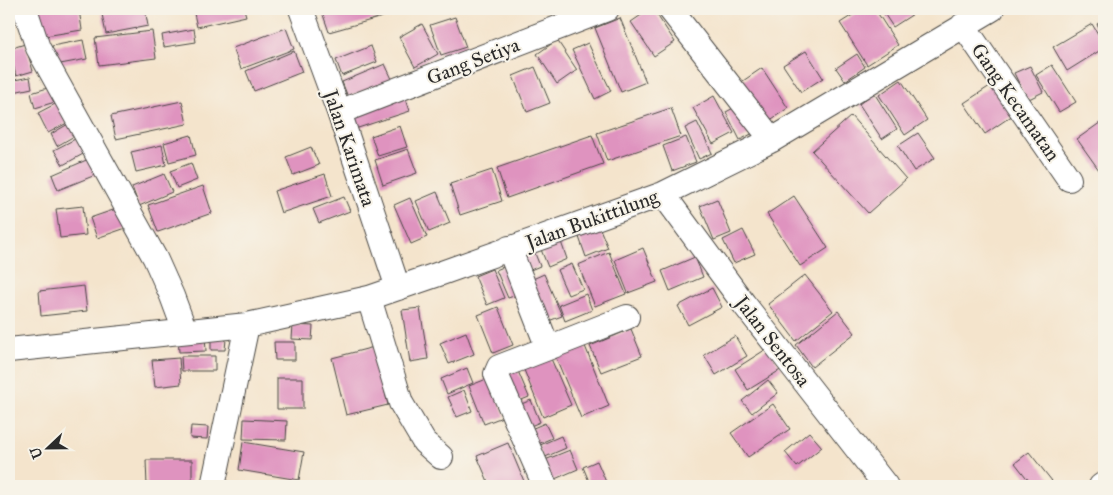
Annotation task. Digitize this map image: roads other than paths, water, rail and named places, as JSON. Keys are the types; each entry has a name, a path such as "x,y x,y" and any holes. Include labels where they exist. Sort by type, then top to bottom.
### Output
{"street":[{"path":"25,9 38,48 155,258 185,331"},
{"name":"Jalan Karimata","path":"301,9 339,112 398,288"},
{"name":"Gang Setiya","path":"339,112 607,9"},
{"path":"670,9 772,140"},
{"name":"Jalan Bukittilung","path":"10,350 247,325 369,298 398,288 663,194 772,140 992,9"},
{"name":"Gang Kecamatan","path":"963,25 1069,178"},
{"name":"Jalan Sentosa","path":"663,194 744,304 886,486"},
{"path":"509,248 548,348"},
{"path":"369,298 401,404 424,442 441,457"},
{"path":"545,486 496,374 499,367 627,317"},
{"path":"213,486 247,325"}]}
